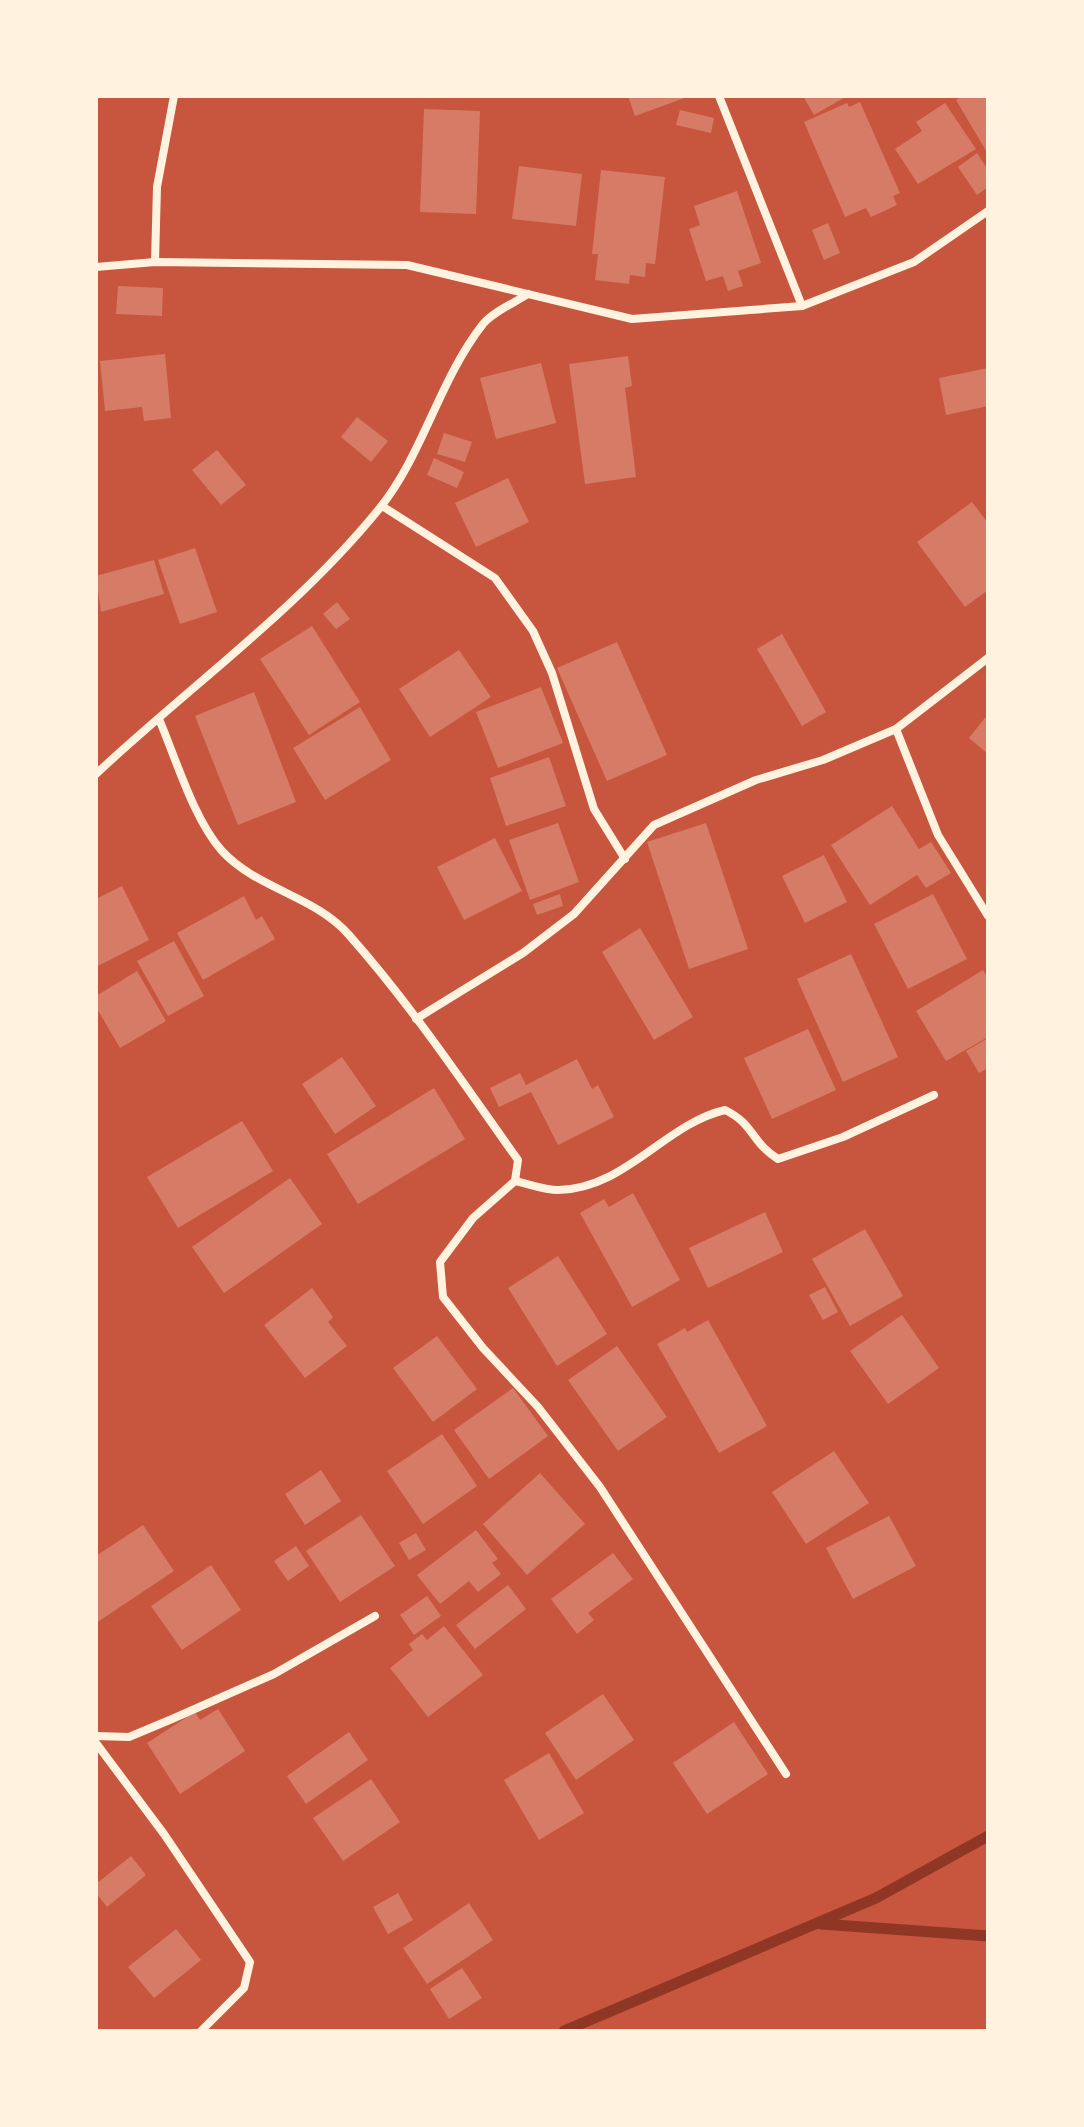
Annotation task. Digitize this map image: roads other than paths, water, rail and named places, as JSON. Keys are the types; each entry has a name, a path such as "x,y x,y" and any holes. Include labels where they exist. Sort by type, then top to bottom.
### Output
{"street":[{"path":"155,262 157,187 174,96"},
{"path":"719,96 802,306"},
{"path":"96,267 155,262 407,265 632,319 802,306 914,262 988,211"},
{"path":"96,774 293,601 382,506 447,383 485,322 528,294"},
{"path":"382,506 495,578 533,631 552,673 594,809 625,859"},
{"path":"416,1019 523,953 574,914 654,825 707,799 823,760 896,729 988,658"},
{"path":"159,719 197,808 222,851 256,876 312,905 347,932 416,1019 518,1160 515,1181 473,1218 440,1262 443,1297 483,1348 538,1407 600,1487 786,1774"},
{"path":"896,729 938,835 988,916"},
{"path":"515,1181 558,1190 598,1182 638,1161 701,1116 725,1110 743,1119 761,1148 778,1159 843,1137 934,1095"},
{"path":"96,1736 129,1737 172,1719 274,1674 375,1616"},
{"path":"96,1743 164,1834 250,1962 244,1988 201,2031"}],"waterway":[{"path":"564,2031 876,1898 988,1836"},
{"path":"821,1924 988,1936"}]}
